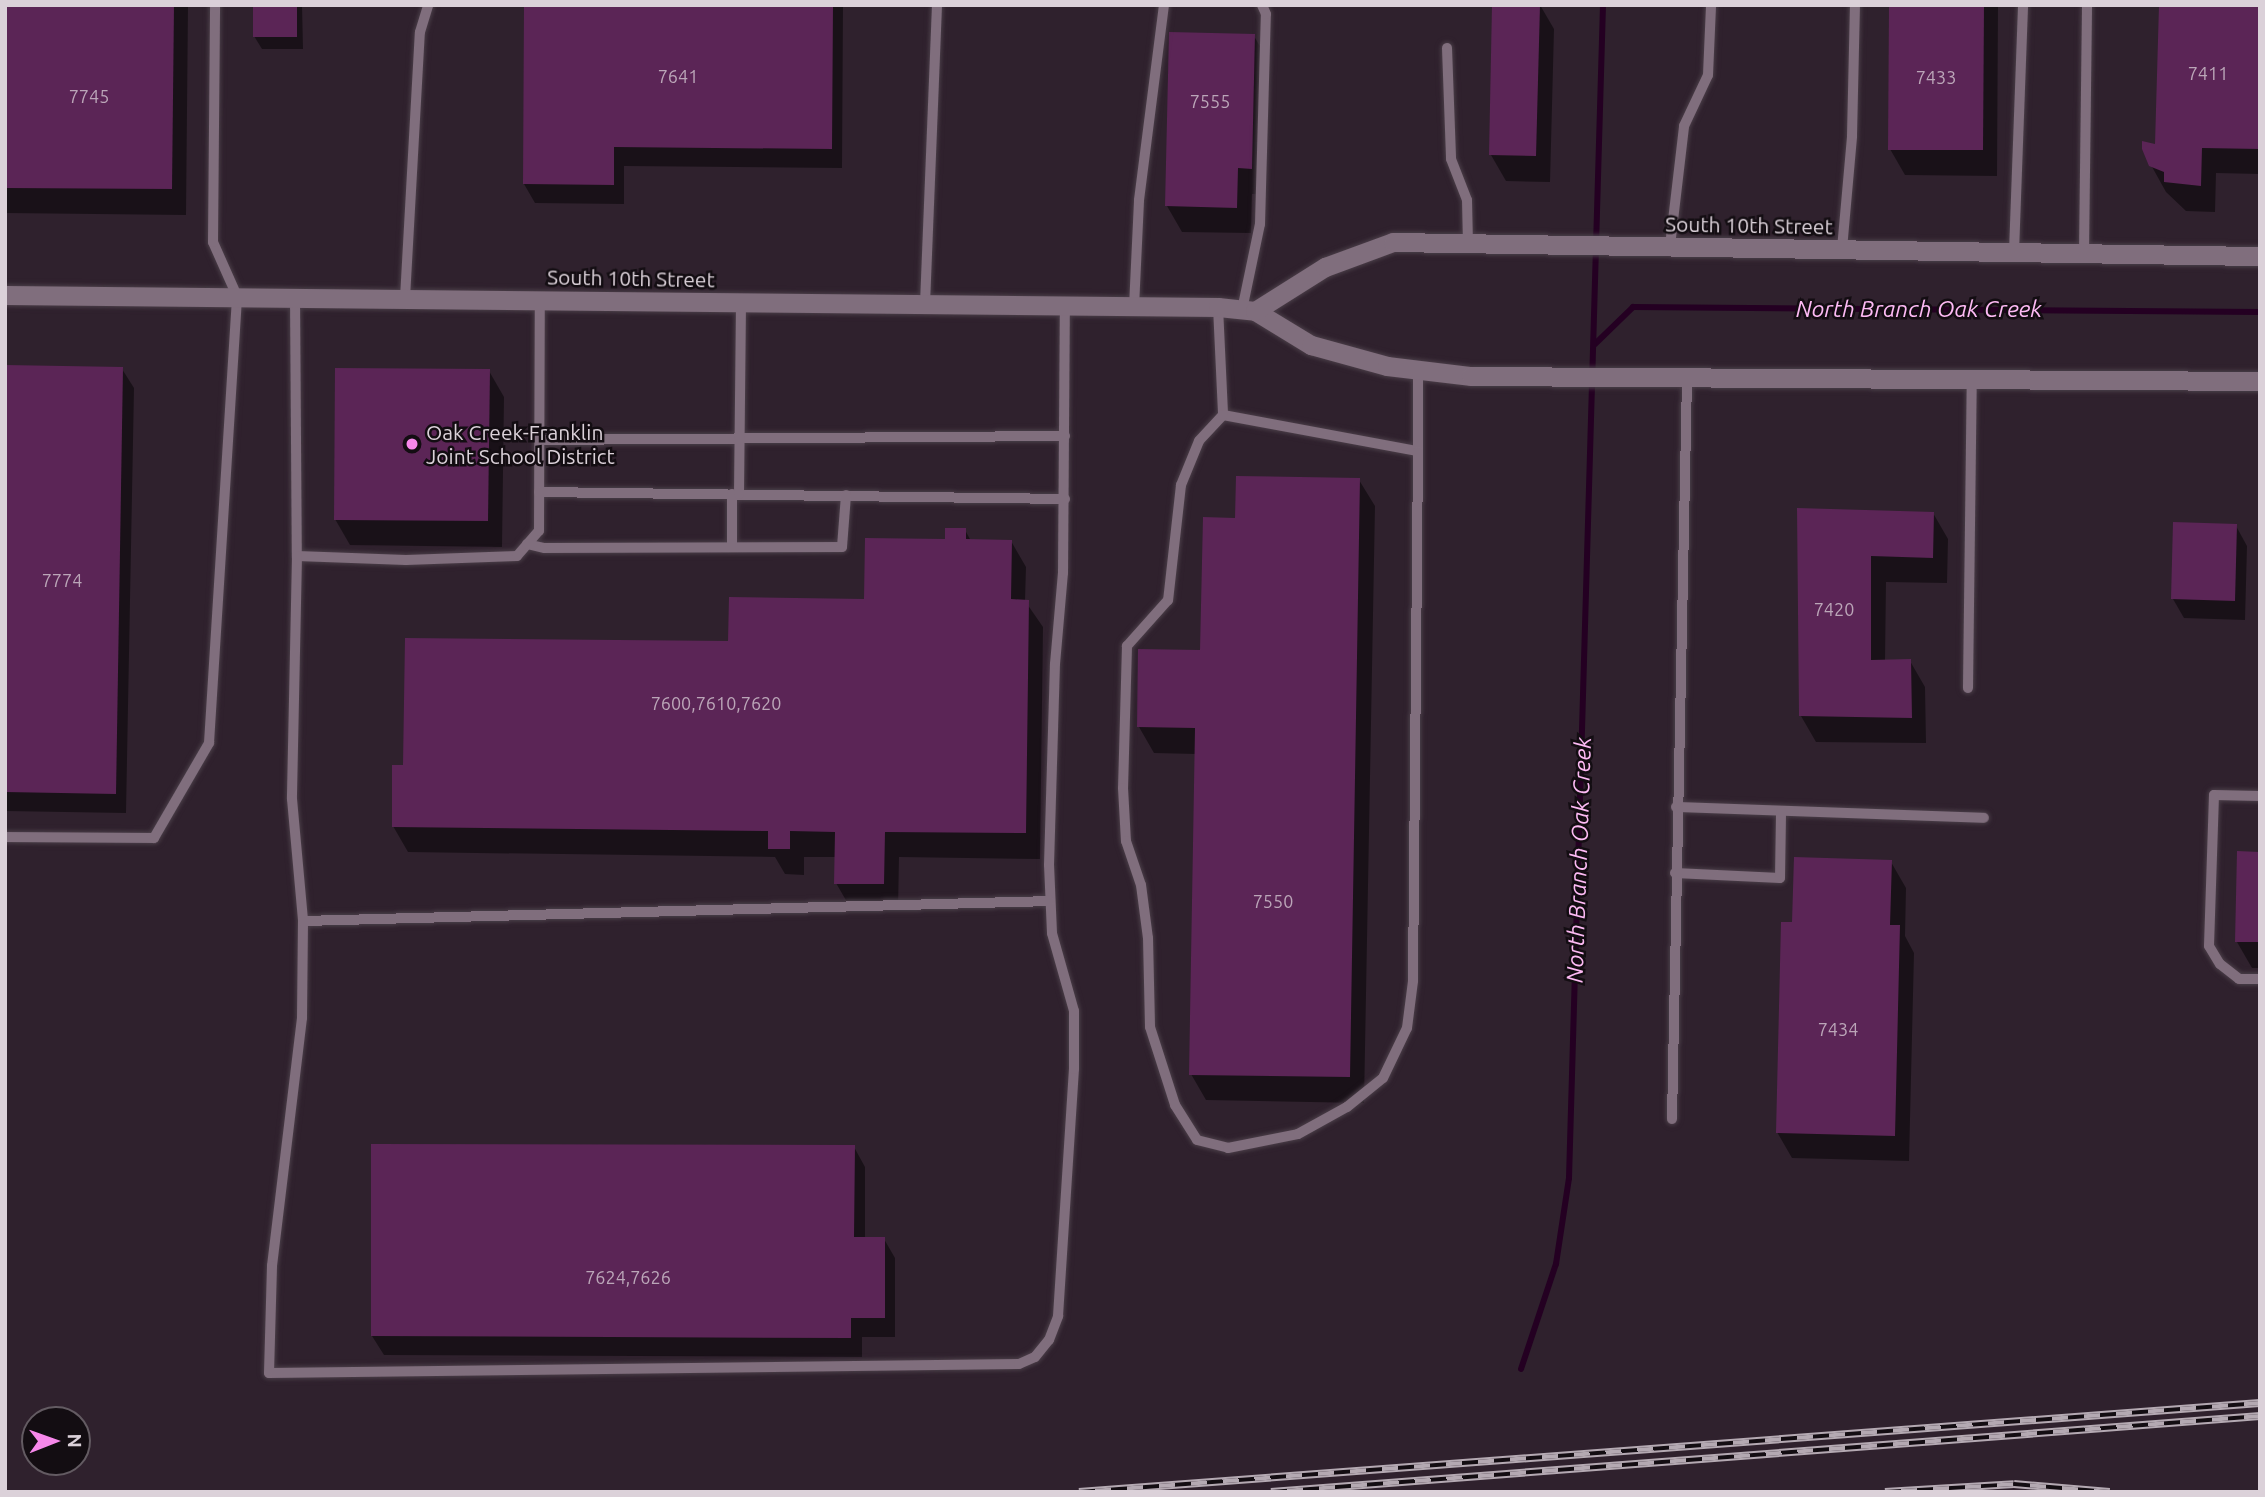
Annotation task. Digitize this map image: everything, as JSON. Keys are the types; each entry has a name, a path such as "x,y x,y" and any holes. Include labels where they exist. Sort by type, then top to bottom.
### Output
{"street":[{"name":"South 10th Street","path":"1249,310 1325,267 1393,242 2260,256"},
{"name":"South 10th Street","path":"5,295 1217,307 1249,310 1311,345 1418,369 1471,376 2260,381"}],"lane":[{"path":"5,837 154,838 209,743 237,296 213,243 215,5"},
{"path":"405,298 420,32 428,5"},
{"path":"925,304 937,5"},
{"path":"1134,307 1139,200 1164,5"},
{"path":"1249,310 1260,225 1266,14 1262,5"},
{"path":"1670,246 1684,126 1708,75 1711,5"},
{"path":"1842,249 1852,136 1855,5"},
{"path":"2014,252 2023,5"},
{"path":"2084,253 2087,5"},
{"path":"1447,48 1451,159 1467,200 1468,243"},
{"path":"295,296 296,556 292,799 303,921 302,1018 272,1266 269,1373 1019,1364 1035,1357 1049,1340 1064,1273 1074,1011 1052,933 1050,901 1055,664 1065,499 1065,306"},
{"path":"296,556 406,560 517,556 539,531 540,299"},
{"path":"733,547 739,439 740,302"},
{"path":"1217,307 1223,415 1199,441 1181,485 1168,600 1127,646 1123,788 1126,841 1141,885 1148,938 1150,1027 1175,1105 1197,1140 1228,1148 1298,1134 1347,1107 1383,1078 1407,1028 1413,981 1418,369"},
{"path":"1672,1119 1686,377"},
{"path":"1968,688 1972,378"},
{"path":"1223,415 1418,450"},
{"path":"540,440 1065,436"},
{"path":"540,492 1065,499"},
{"path":"527,544 545,548 842,547 846,495"},
{"path":"2260,796 2214,796 2209,946 2220,964 2239,979 2260,979"},
{"path":"1676,807 1984,818"},
{"path":"1675,873 1780,877 1781,811"},
{"path":"303,921 1050,901"}],"building":[{"path":"5,5 174,5 172,189 5,188"},
{"path":"253,5 297,5 297,37 253,37"},
{"path":"524,5 833,5 832,149 614,147 614,185 523,184"},
{"path":"1492,5 1540,5 1536,156 1489,155"},
{"path":"1889,5 1984,5 1983,150 1888,150"},
{"path":"2159,5 2260,5 2260,149 2202,148 2201,186 2164,182 2164,172 2149,166 2142,149 2142,141 2155,144"},
{"path":"1169,32 1255,34 1252,169 1238,168 1237,208 1165,206"},
{"path":"5,365 123,367 116,794 5,792"},
{"name":"Oak Creek-Franklin Joint School District","path":"335,368 490,369 488,521 334,520"},
{"path":"1236,476 1360,478 1350,1077 1189,1075 1195,728 1137,727 1138,649 1200,650 1203,517 1235,518"},
{"path":"1797,508 1934,512 1933,558 1871,556 1871,660 1911,659 1912,718 1799,716"},
{"path":"2173,522 2237,524 2235,601 2171,599"},
{"path":"945,528 966,528 966,539 1012,540 1011,599 1029,600 1026,833 885,832 884,884 834,884 835,832 790,831 790,849 768,849 768,831 392,827 392,765 403,765 405,638 728,641 729,597 864,599 865,538 945,539"},
{"path":"2237,851 2260,852 2260,942 2235,942"},
{"path":"1794,857 1892,860 1890,925 1900,925 1895,1136 1776,1133 1781,922 1792,922"},
{"path":"371,1144 855,1145 854,1237 885,1237 885,1318 851,1318 851,1338 371,1336"}],"waterway":[{"name":"North Branch Oak Creek","path":"1521,1369 1556,1264 1569,1178 1603,5"},
{"name":"North Branch Oak Creek","path":"1595,344 1633,307 2260,312"}],"railway":[{"path":"1079,1492 2260,1403"},
{"path":"1271,1492 2260,1416"},
{"path":"1885,1492 2014,1484 2110,1492"}],"place":[{"name":"Oak Creek-Franklin Joint School District","path":"412,444"}]}
